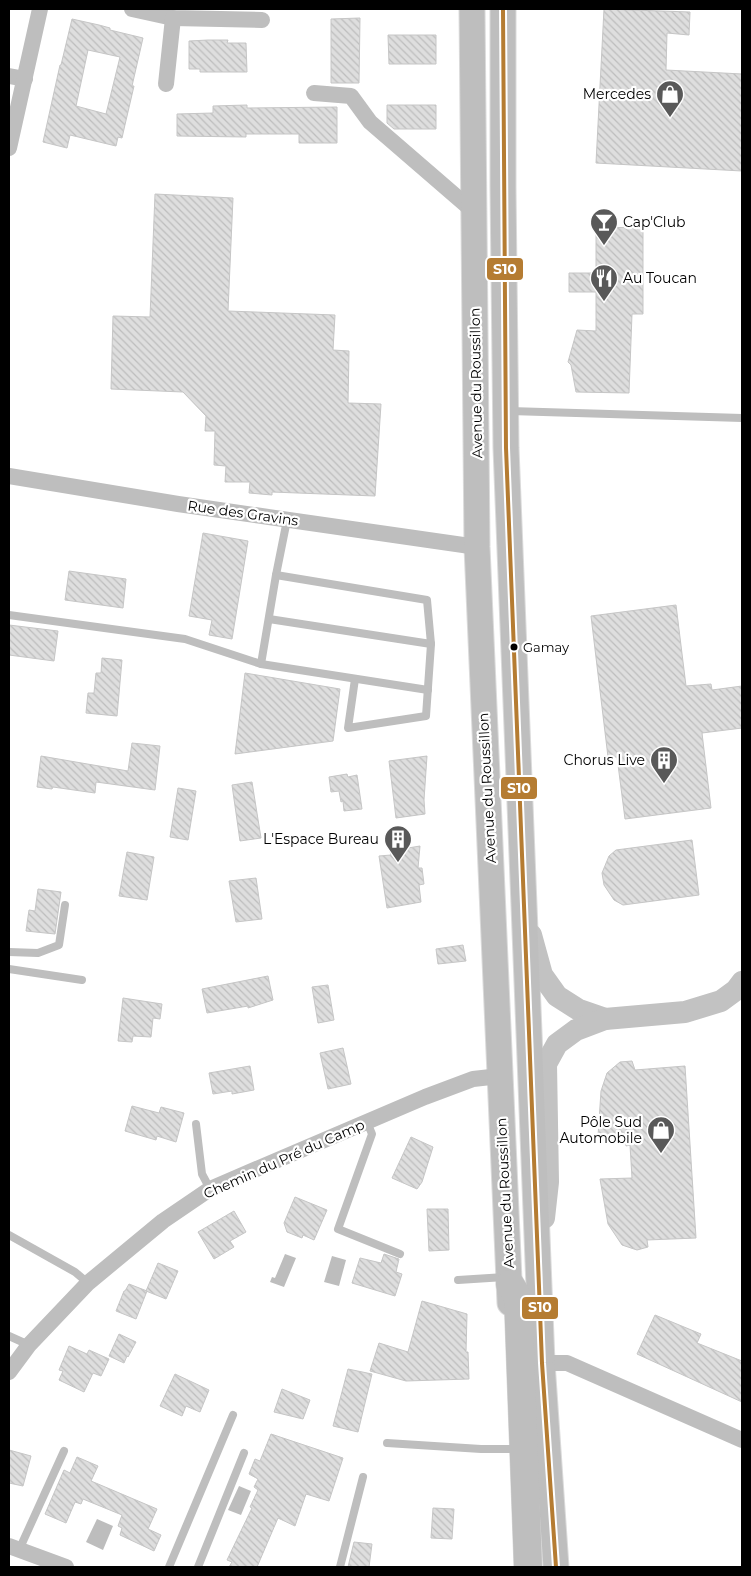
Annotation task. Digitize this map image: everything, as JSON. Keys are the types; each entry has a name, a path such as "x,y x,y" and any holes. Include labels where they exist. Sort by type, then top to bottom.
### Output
{"highway":[{"path":"510,1280 518,1297 528,1567"}],"main road":[{"name":"Avenue du Roussillon","path":"472,9 477,547 510,1280 512,1449 517,1567"},
{"name":"Avenue du Roussillon","path":"503,9 502,187 505,411 542,1362 556,1567"}],"street":[{"path":"9,148 17,78 40,9"},
{"path":"132,9 173,18 262,20"},
{"path":"166,84 173,18"},
{"path":"314,93 351,96 370,122 474,211"},
{"name":"Rue des Gravins","path":"9,476 178,504 477,547"},
{"path":"526,915 542,974 557,996 579,1010 605,1019"},
{"path":"538,1265 548,1182 546,1064 556,1044 576,1030 605,1019 686,1012 721,1001 736,990 742,982"},
{"name":"Chemin du Pré du Camp","path":"9,1372 29,1345 88,1283 163,1221 210,1189 473,1079 500,1076"},
{"path":"542,1362 567,1363 742,1440"},
{"path":"14,1548 66,1567"}],"lane":[{"path":"505,411 742,418"},
{"path":"261,664 287,520"},
{"path":"276,575 427,600 431,644 426,716 348,728 354,679"},
{"path":"9,615 185,639 261,664 428,690"},
{"path":"268,619 431,644"},
{"path":"9,952 38,953 59,945 65,905"},
{"path":"9,969 82,980"},
{"path":"367,1122 372,1134 338,1229 400,1254"},
{"path":"196,1124 202,1174 210,1189"},
{"path":"9,1235 75,1272 88,1283"},
{"path":"458,1280 510,1280"},
{"path":"9,1336 29,1345"},
{"path":"169,1567 234,1415"},
{"path":"387,1443 512,1449"},
{"path":"14,1548 64,1451"},
{"path":"198,1567 244,1453"},
{"path":"340,1567 363,1477"}],"shaded area":[{"path":"285,1254 296,1258 284,1287 270,1282 272,1277 275,1278"},
{"path":"332,1256 346,1260 339,1286 324,1282"},
{"path":"239,1486 251,1491 241,1515 228,1510"},
{"path":"97,1519 113,1526 103,1550 86,1542"}],"building":[{"name":"Mercedes","path":"604,9 690,12 689,35 667,33 666,70 742,74 742,171 596,163"},
{"path":"360,18 359,83 331,83 331,19"},
{"path":"72,19 143,38 122,138 118,137 116,146 70,135 67,148 43,142","holes":["88,50 120,57 106,114 76,106"]},
{"path":"388,35 436,35 436,64 389,64"},
{"path":"228,40 227,43 246,43 247,72 200,72 200,69 189,69 189,41"},
{"path":"247,105 247,108 337,107 337,143 299,143 299,134 246,134 246,137 177,136 177,114 213,113 213,106"},
{"path":"387,105 436,105 436,129 394,129 387,123"},
{"path":"155,194 233,198 228,311 335,315 333,350 349,351 348,403 381,404 375,496 272,492 272,495 249,493 250,482 225,482 226,466 214,465 215,431 205,431 206,416 183,392 111,389 113,316 150,317"},
{"path":"596,227 643,228 643,314 632,314 629,393 576,392 571,365 568,362 577,330 596,331 596,292 569,292 569,273 596,273"},
{"path":"203,533 248,541 232,639 209,635 212,620 189,616"},
{"path":"69,571 126,579 123,608 65,600"},
{"path":"676,605 686,686 711,684 712,690 742,686 742,728 702,733 711,808 625,819 617,757 608,757 591,616"},
{"path":"9,625 58,631 54,661 9,655"},
{"path":"102,658 122,660 117,716 86,713 88,693 94,693 96,673 101,673"},
{"path":"245,673 340,689 333,741 235,754"},
{"path":"132,743 160,746 155,790 96,782 95,793 53,787 52,789 37,787 41,756 128,771"},
{"path":"427,756 425,814 396,818 389,761"},
{"path":"347,774 348,777 357,775 362,809 344,811 339,791 331,792 329,777"},
{"path":"252,782 261,838 240,841 232,785"},
{"path":"178,788 196,791 188,840 170,837"},
{"path":"692,840 699,895 623,905 614,900 604,885 602,873 609,856 616,850"},
{"path":"420,846 418,868 422,868 424,884 419,885 421,902 387,908 379,856 391,855 390,851"},
{"path":"127,852 154,857 147,900 119,896"},
{"path":"256,878 262,919 236,922 229,881"},
{"path":"38,889 61,892 55,934 26,931 29,910 35,911"},
{"path":"463,945 466,961 438,964 436,949"},
{"path":"268,976 273,1000 248,1008 248,1006 207,1013 202,989"},
{"path":"328,985 334,1020 318,1023 312,987"},
{"path":"123,998 162,1004 160,1019 153,1018 151,1037 133,1036 132,1042 118,1041"},
{"path":"343,1048 351,1084 328,1089 320,1053"},
{"name":"Pôle Sud Automobile","path":"632,1061 635,1070 685,1066 696,1238 647,1240 648,1247 637,1250 622,1245 608,1224 600,1179 632,1178 630,1145 626,1146 624,1134 598,1136 601,1091 607,1073 620,1062"},
{"path":"250,1066 254,1090 232,1094 232,1091 213,1094 209,1073"},
{"path":"132,1106 159,1113 161,1107 184,1113 176,1142 157,1136 156,1140 125,1131"},
{"path":"411,1137 433,1147 422,1182 417,1189 392,1178"},
{"path":"295,1197 327,1210 314,1240 303,1235 302,1238 287,1232 284,1223"},
{"path":"427,1209 448,1209 449,1250 429,1251"},
{"path":"234,1211 246,1232 230,1241 234,1247 214,1259 198,1232"},
{"path":"384,1254 399,1259 396,1272 402,1274 395,1296 352,1283 360,1258 381,1263"},
{"path":"158,1263 178,1271 166,1299 146,1291"},
{"path":"129,1284 147,1291 136,1319 116,1311"},
{"path":"422,1301 467,1314 466,1352 468,1352 469,1379 406,1381 370,1371 379,1343 408,1352"},
{"path":"655,1315 701,1334 697,1343 742,1361 742,1402 637,1354"},
{"path":"119,1334 136,1342 124,1363 109,1356"},
{"path":"69,1346 87,1354 89,1350 109,1359 101,1376 93,1373 84,1392 59,1380 63,1371 59,1370"},
{"path":"348,1369 372,1374 358,1432 333,1426"},
{"path":"175,1374 209,1390 200,1412 186,1406 182,1416 160,1406"},
{"path":"282,1389 310,1400 303,1419 274,1412"},
{"path":"271,1434 343,1458 329,1501 306,1494 295,1526 278,1518 257,1567 229,1567 232,1562 227,1560 252,1508 250,1507 258,1490 254,1487 258,1479 249,1474 255,1459 260,1461"},
{"path":"9,1450 31,1456 23,1486 9,1483"},
{"path":"77,1457 98,1466 91,1481 157,1509 148,1529 161,1535 154,1551 120,1535 122,1528 118,1526 122,1515 83,1499 81,1504 75,1502 66,1523 45,1514 64,1470 70,1473"},
{"path":"433,1508 454,1509 452,1539 431,1538"},
{"path":"354,1542 372,1544 369,1567 348,1567"}],"transit line":[{"name":"S10","path":"503,9 506,448 542,1363 556,1567"}],"place":[{"name":"Mercedes","path":"670,118"},
{"name":"Cap'Club","path":"604,246"},
{"name":"Au Toucan","path":"604,302"},
{"name":"Gamay","path":"514,647"},
{"name":"Chorus Live","path":"664,784"},
{"name":"L'Espace Bureau","path":"398,863"},
{"name":"Pôle Sud Automobile","path":"661,1154"}]}
